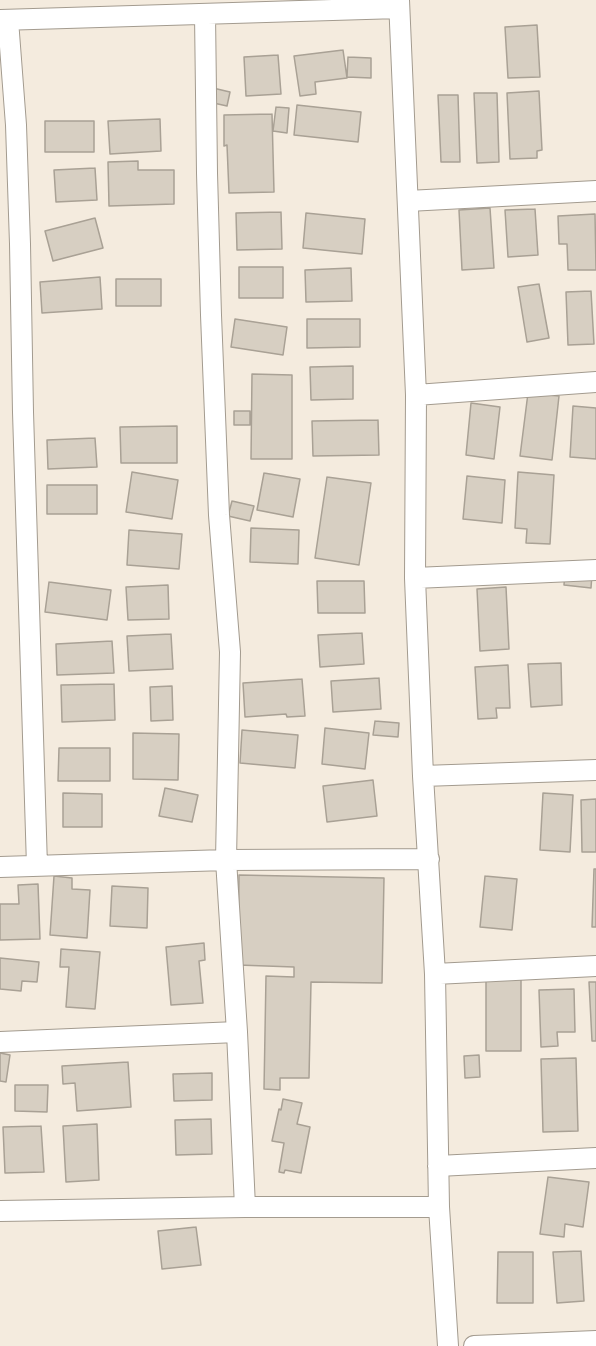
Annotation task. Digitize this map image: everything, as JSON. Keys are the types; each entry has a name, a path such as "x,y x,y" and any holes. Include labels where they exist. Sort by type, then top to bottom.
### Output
{"street":[{"path":"37,866 16,137 4,20 205,14 399,4 416,395 415,578 423,776 435,974 439,1208 448,1346"},
{"path":"205,14 207,173 219,515 230,652 226,860 245,1208"},
{"path":"408,201 596,191"},
{"path":"416,395 596,382"},
{"path":"415,578 596,570"},
{"path":"423,776 596,770"},
{"path":"0,867 226,860 429,860"},
{"path":"435,974 596,966"},
{"path":"0,1042 237,1032"},
{"path":"438,1166 596,1158"},
{"path":"0,1211 439,1208"},
{"path":"474,1346 596,1341"}],"building":[{"path":"537,25 540,77 508,78 505,27"},
{"path":"343,50 347,78 315,82 316,94 300,96 294,56"},
{"path":"278,55 281,94 246,96 244,57"},
{"path":"348,57 371,58 371,78 347,77"},
{"path":"213,88 230,92 227,106 209,102"},
{"path":"539,91 542,150 537,151 537,158 510,159 507,93"},
{"path":"474,93 497,93 499,162 477,163"},
{"path":"438,95 458,95 460,162 441,162"},
{"path":"297,105 361,112 358,142 294,135"},
{"path":"276,107 289,108 287,133 273,131"},
{"path":"272,114 274,192 229,193 227,145 224,146 224,115"},
{"path":"160,119 161,151 110,154 108,121"},
{"path":"45,121 94,121 94,152 45,152"},
{"path":"138,161 138,170 174,170 174,204 109,206 108,162"},
{"path":"95,168 97,200 56,202 54,170"},
{"path":"490,208 494,268 462,270 459,210"},
{"path":"535,209 538,255 508,257 505,210"},
{"path":"281,212 282,249 237,250 236,213"},
{"path":"306,213 365,219 362,254 303,248"},
{"path":"595,214 596,270 568,270 567,244 559,244 558,216"},
{"path":"95,218 103,248 53,261 45,231"},
{"path":"239,267 283,267 283,298 239,298"},
{"path":"351,268 352,301 306,302 305,270"},
{"path":"100,277 102,309 42,313 40,282"},
{"path":"116,279 161,279 161,306 116,306"},
{"path":"539,284 549,338 527,342 518,287"},
{"path":"591,291 594,344 568,345 566,292"},
{"path":"235,319 287,327 283,355 231,347"},
{"path":"307,319 360,319 360,347 307,348"},
{"path":"353,366 353,399 311,400 310,367"},
{"path":"252,374 292,375 292,459 251,459"},
{"path":"528,393 559,396 552,460 520,456"},
{"path":"471,403 500,407 494,459 466,455"},
{"path":"573,406 596,408 596,459 570,457"},
{"path":"234,411 250,411 250,425 234,425"},
{"path":"378,420 379,455 313,456 312,421"},
{"path":"177,426 177,463 121,463 120,427"},
{"path":"95,438 97,467 48,469 47,440"},
{"path":"132,472 178,480 172,519 126,512"},
{"path":"518,472 554,475 550,544 526,543 527,529 515,528"},
{"path":"264,473 300,479 293,517 257,510"},
{"path":"467,476 505,480 502,523 463,519"},
{"path":"327,477 371,483 359,565 315,558"},
{"path":"47,485 97,485 97,514 47,514"},
{"path":"232,501 254,506 250,521 228,516"},
{"path":"251,528 299,530 298,564 250,562"},
{"path":"129,530 182,534 179,569 127,565"},
{"path":"565,571 592,574 591,588 564,585"},
{"path":"317,581 364,581 365,613 318,613"},
{"path":"49,582 111,590 107,620 45,612"},
{"path":"168,585 169,619 128,620 126,587"},
{"path":"506,587 509,649 480,651 477,589"},
{"path":"362,633 364,664 320,667 318,635"},
{"path":"171,634 173,669 129,671 127,636"},
{"path":"112,641 114,673 57,675 56,644"},
{"path":"561,663 562,705 531,707 528,664"},
{"path":"508,665 510,708 496,708 497,718 478,719 475,667"},
{"path":"379,678 381,709 333,712 331,681"},
{"path":"302,679 305,716 287,717 286,714 245,717 243,683"},
{"path":"114,684 115,720 62,722 61,685"},
{"path":"172,686 173,720 151,721 150,687"},
{"path":"375,721 399,723 398,737 373,735"},
{"path":"325,728 369,733 365,769 322,764"},
{"path":"242,730 298,735 295,768 240,763"},
{"path":"133,733 179,734 178,780 133,779"},
{"path":"59,748 110,748 110,781 58,781"},
{"path":"373,780 377,816 327,822 323,786"},
{"path":"165,788 198,795 192,822 159,816"},
{"path":"63,793 102,794 102,827 63,827"},
{"path":"543,793 573,795 570,852 540,850"},
{"path":"596,799 596,852 582,852 581,800"},
{"path":"594,869 596,869 596,927 592,927"},
{"path":"239,875 384,878 382,983 311,982 309,1078 280,1078 280,1090 264,1089 266,976 294,977 294,967 238,965"},
{"path":"54,876 72,878 72,889 90,890 87,938 50,935"},
{"path":"485,876 517,879 512,930 480,927"},
{"path":"38,884 40,939 0,940 0,904 19,904 18,885"},
{"path":"112,886 148,888 147,928 110,926"},
{"path":"204,943 205,960 199,961 203,1003 171,1005 166,947"},
{"path":"61,949 100,952 95,1009 66,1007 69,967 60,967"},
{"path":"0,958 39,962 37,982 22,981 21,991 0,989"},
{"path":"486,977 521,977 521,1051 486,1051"},
{"path":"589,982 596,982 596,1041 592,1041"},
{"path":"574,989 575,1032 557,1032 558,1046 541,1047 539,990"},
{"path":"0,1053 10,1055 6,1082 0,1081"},
{"path":"479,1055 480,1077 465,1078 464,1056"},
{"path":"576,1058 578,1131 543,1132 541,1059"},
{"path":"128,1062 131,1107 77,1111 75,1083 63,1084 62,1066"},
{"path":"212,1073 212,1100 174,1101 173,1074"},
{"path":"15,1085 48,1085 47,1112 15,1111"},
{"path":"283,1099 302,1103 297,1124 310,1127 301,1173 285,1170 284,1173 279,1172 284,1143 272,1141"},
{"path":"211,1119 212,1154 176,1155 175,1120"},
{"path":"97,1124 99,1180 66,1182 63,1126"},
{"path":"41,1126 44,1172 5,1173 3,1127"},
{"path":"548,1177 589,1182 583,1227 565,1224 564,1237 540,1234"},
{"path":"196,1227 201,1265 162,1269 158,1231"},
{"path":"581,1251 584,1301 557,1303 553,1252"},
{"path":"498,1252 533,1252 533,1303 497,1303"}]}
